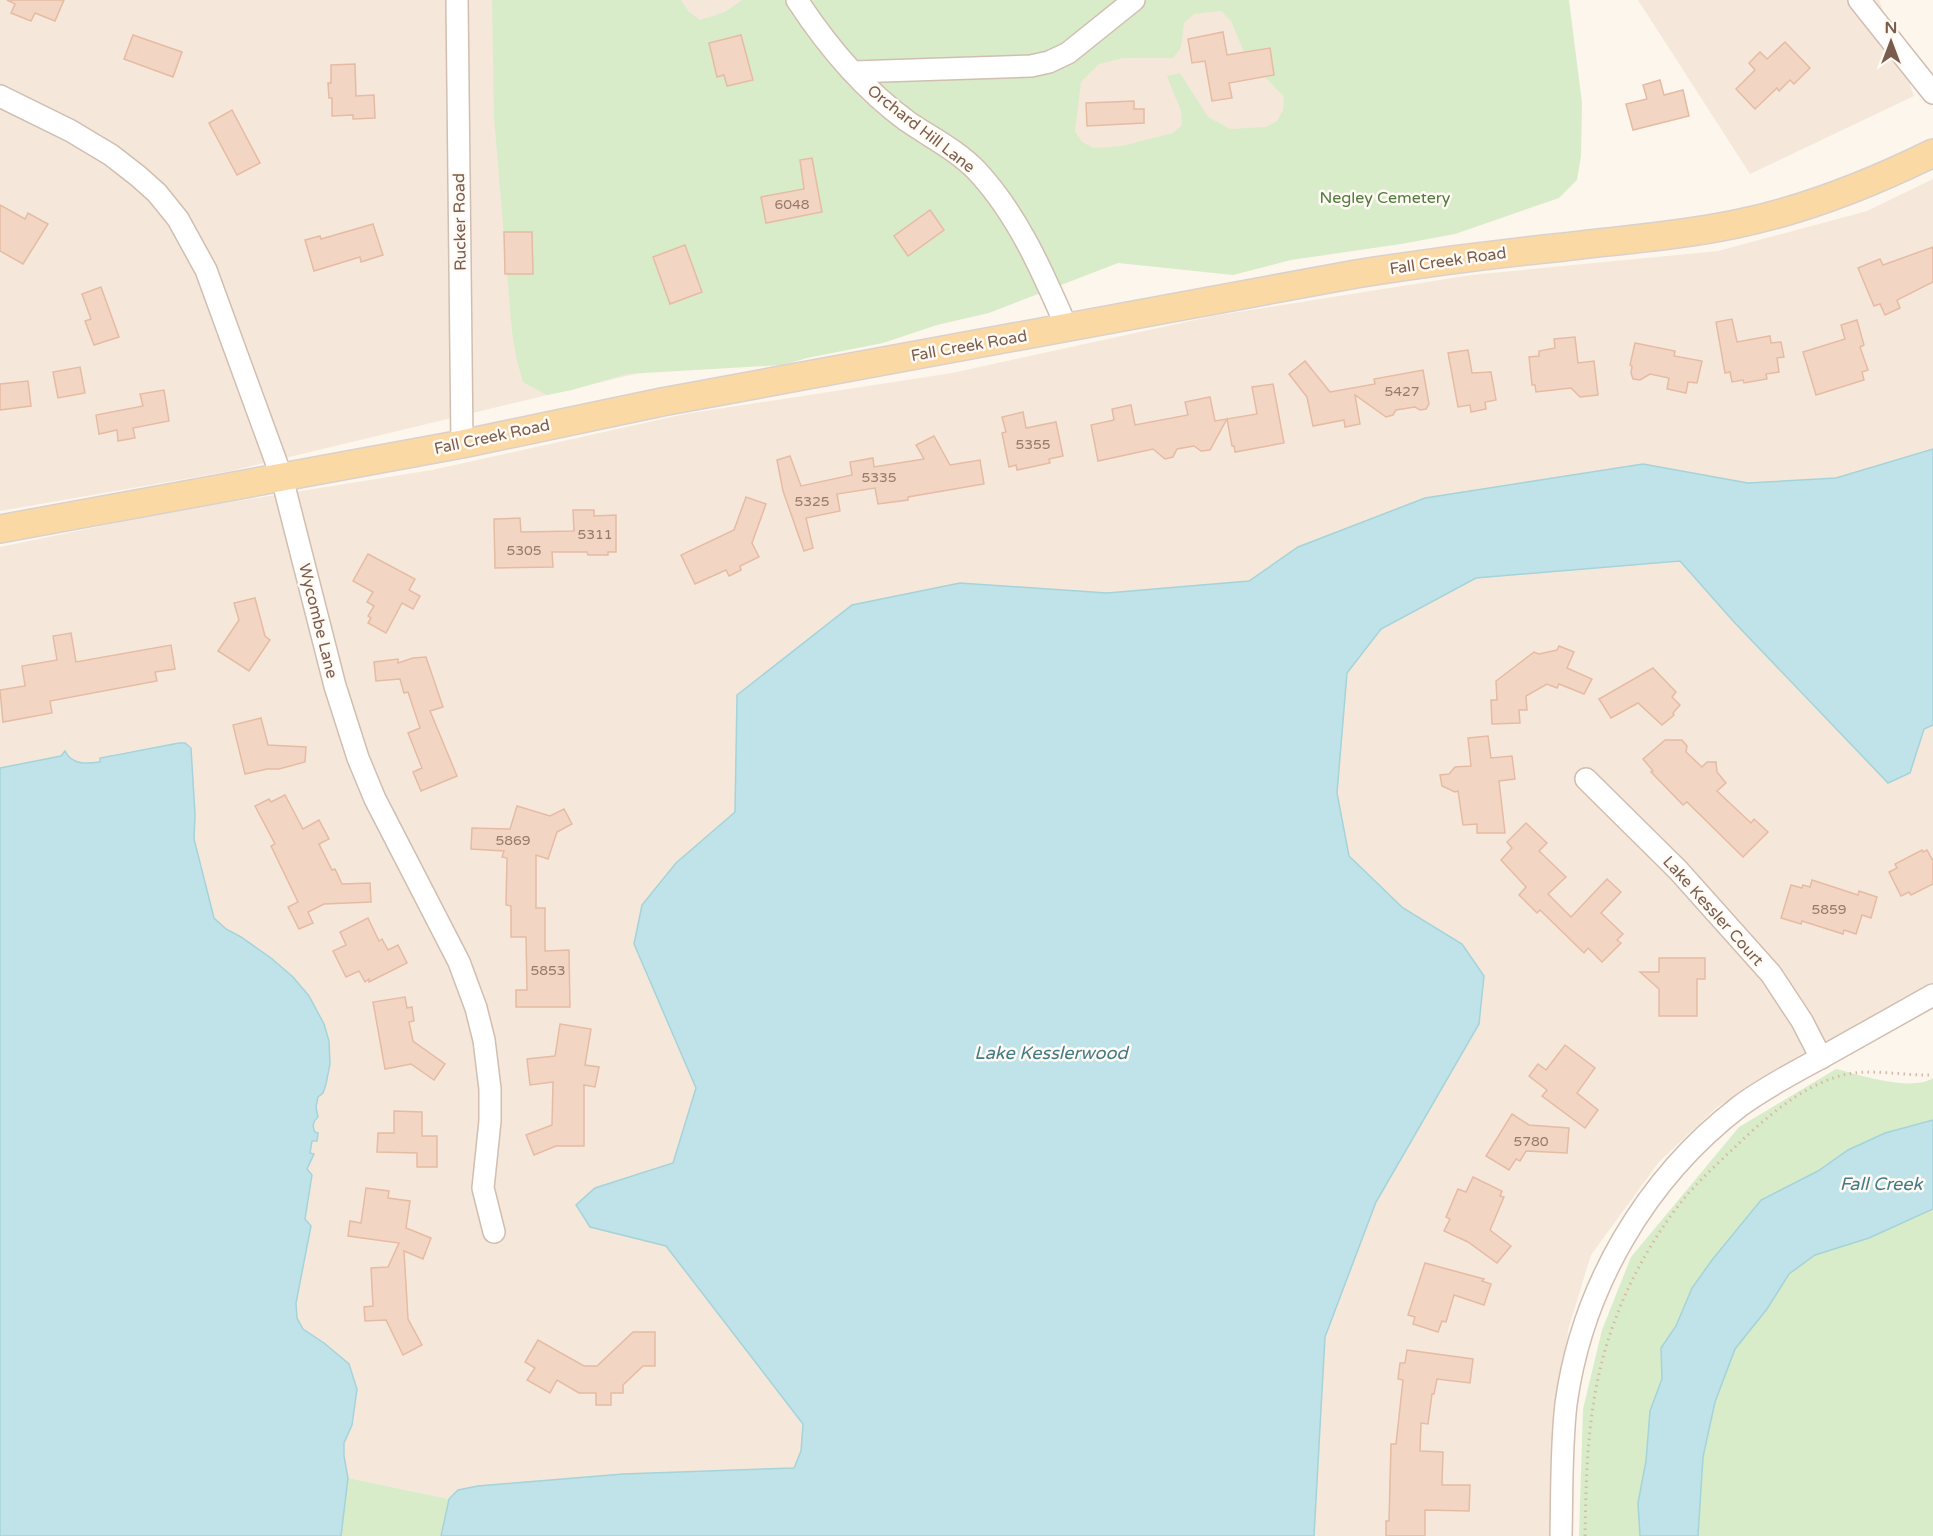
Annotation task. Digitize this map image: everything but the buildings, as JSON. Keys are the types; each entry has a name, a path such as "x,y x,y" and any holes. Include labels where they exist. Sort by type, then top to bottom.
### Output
{"main road":[{"name":"Fall Creek Road","path":"0,529 462,444 662,402 1399,267 1657,237 1735,224 1836,196 1886,176 1933,153"}],"street":[{"name":"Rucker Road","path":"457,0 462,444"},
{"name":"Orchard Hill Lane","path":"797,0 832,49 888,106 949,148 987,182 1012,215 1050,288 1067,328"},
{"path":"853,72 1030,66 1049,62 1068,53 1134,0"},
{"path":"1859,0 1933,93"},
{"name":"Wycombe Lane","path":"0,96 57,123 111,155 146,183 178,219 206,270 282,478 334,686 358,758 375,799 459,962 477,1008 484,1040 490,1089 490,1121 483,1188 494,1232"},
{"name":"Lake Kessler Court","path":"1587,779 1678,870 1771,974 1802,1021 1821,1058"},
{"path":"1561,1536 1564,1420 1573,1368 1587,1315 1606,1270 1653,1193 1703,1138 1754,1097 1789,1074 1933,995"}],"path":[{"path":"1585,1536 1590,1430 1599,1373 1606,1346 1629,1285 1664,1226 1687,1195 1765,1120 1788,1102 1828,1080 1859,1072 1933,1075"}],"shaded area":[{"path":"0,0 1559,0 930,303 231,471 0,511"},
{"path":"1638,0 1879,0 1914,96 1750,174"},
{"path":"1933,179 1933,449 1836,478 1748,483 1643,464 1425,498 1298,547 1249,581 1107,593 960,583 737,695 735,812 676,863 634,944 696,1088 673,1163 595,1188 590,1227 666,1246 803,1424 801,1451 793,1468 623,1474 478,1486 458,1490 449,1499 348,1478 344,1443 352,1425 357,1389 349,1364 303,1329 297,1318 296,1303 311,1226 305,1219 312,1175 307,1170 314,1154 310,1153 312,1140 316,1141 313,1129 318,1117 316,1107 318,1097 323,1093 241,937 226,929 214,918 194,839 194,801 179,743 115,754 100,762 86,764 75,762 64,754 0,768 0,547 169,512 432,470 685,414 952,373 1213,316 1471,275 1718,251 1867,211"},
{"path":"1680,561 1734,622 1910,773 1924,729 1933,725 1933,982 1717,1107 1659,1162 1591,1255 1568,1330 1554,1536 1314,1536 1325,1337 1376,1202 1479,1025 1462,944 1403,908 1349,856 1337,793 1347,673 1381,629 1476,578"}],"green space":[{"name":"Negley Cemetery","path":"492,0 681,0 689,12 700,20 725,12 742,0 784,0 799,4 804,0 1569,0 1582,103 1581,156 1577,180 1559,198 1455,234 1291,260 1233,275 1118,263 989,313 937,325 883,343 783,365 627,374 547,395 523,382 516,357 494,118","holes":["1221,11 1231,21 1246,57 1284,97 1283,110 1277,121 1266,127 1230,129 1208,117 1180,73 1167,76 1181,111 1182,125 1173,133 1122,146 1094,148 1082,142 1075,131 1081,82 1099,64 1123,58 1173,58 1181,48 1184,23 1194,14"]},
{"path":"1836,1069 1899,1083 1924,1082 1933,1078 1933,1120 1885,1133 1848,1150 1818,1171 1761,1200 1692,1288 1676,1326 1661,1348 1662,1379 1650,1411 1646,1461 1638,1503 1640,1536 1579,1536 1583,1409 1602,1330 1631,1257 1739,1127"},
{"path":"1933,1209 1933,1536 1698,1536 1703,1457 1715,1402 1735,1349 1767,1309 1789,1274 1815,1255 1869,1238"},
{"path":"348,1478 449,1499 441,1536 341,1536"}],"water":[{"name":"Lake Kesslerwood","path":"1933,449 1933,725 1924,729 1910,773 1888,783 1734,622 1680,561 1476,578 1381,629 1347,673 1337,793 1349,856 1403,908 1462,944 1484,976 1479,1024 1376,1202 1325,1337 1314,1536 441,1536 449,1499 458,1490 478,1486 623,1474 794,1468 801,1451 803,1424 666,1246 590,1227 576,1205 595,1188 673,1163 696,1088 634,944 642,905 676,863 735,812 737,695 852,605 960,583 1107,593 1249,581 1298,547 1425,498 1643,464 1748,483 1836,478"},
{"path":"185,743 191,748 195,814 194,839 214,918 226,929 271,958 293,977 309,996 324,1024 329,1041 330,1064 326,1084 323,1093 318,1097 316,1107 318,1117 314,1128 318,1133 317,1141 312,1141 310,1153 314,1154 307,1169 312,1175 305,1219 311,1226 296,1303 297,1318 303,1329 349,1364 357,1389 352,1425 344,1443 348,1478 341,1536 0,1536 0,768 61,756 65,751 75,761 100,762 100,758"},
{"name":"Fall Creek","path":"1933,1120 1933,1209 1869,1238 1815,1255 1789,1274 1767,1309 1735,1349 1715,1402 1703,1457 1698,1536 1640,1536 1638,1503 1646,1461 1650,1411 1662,1379 1661,1348 1676,1326 1692,1288 1761,1200 1818,1171 1848,1150 1885,1133"}]}
